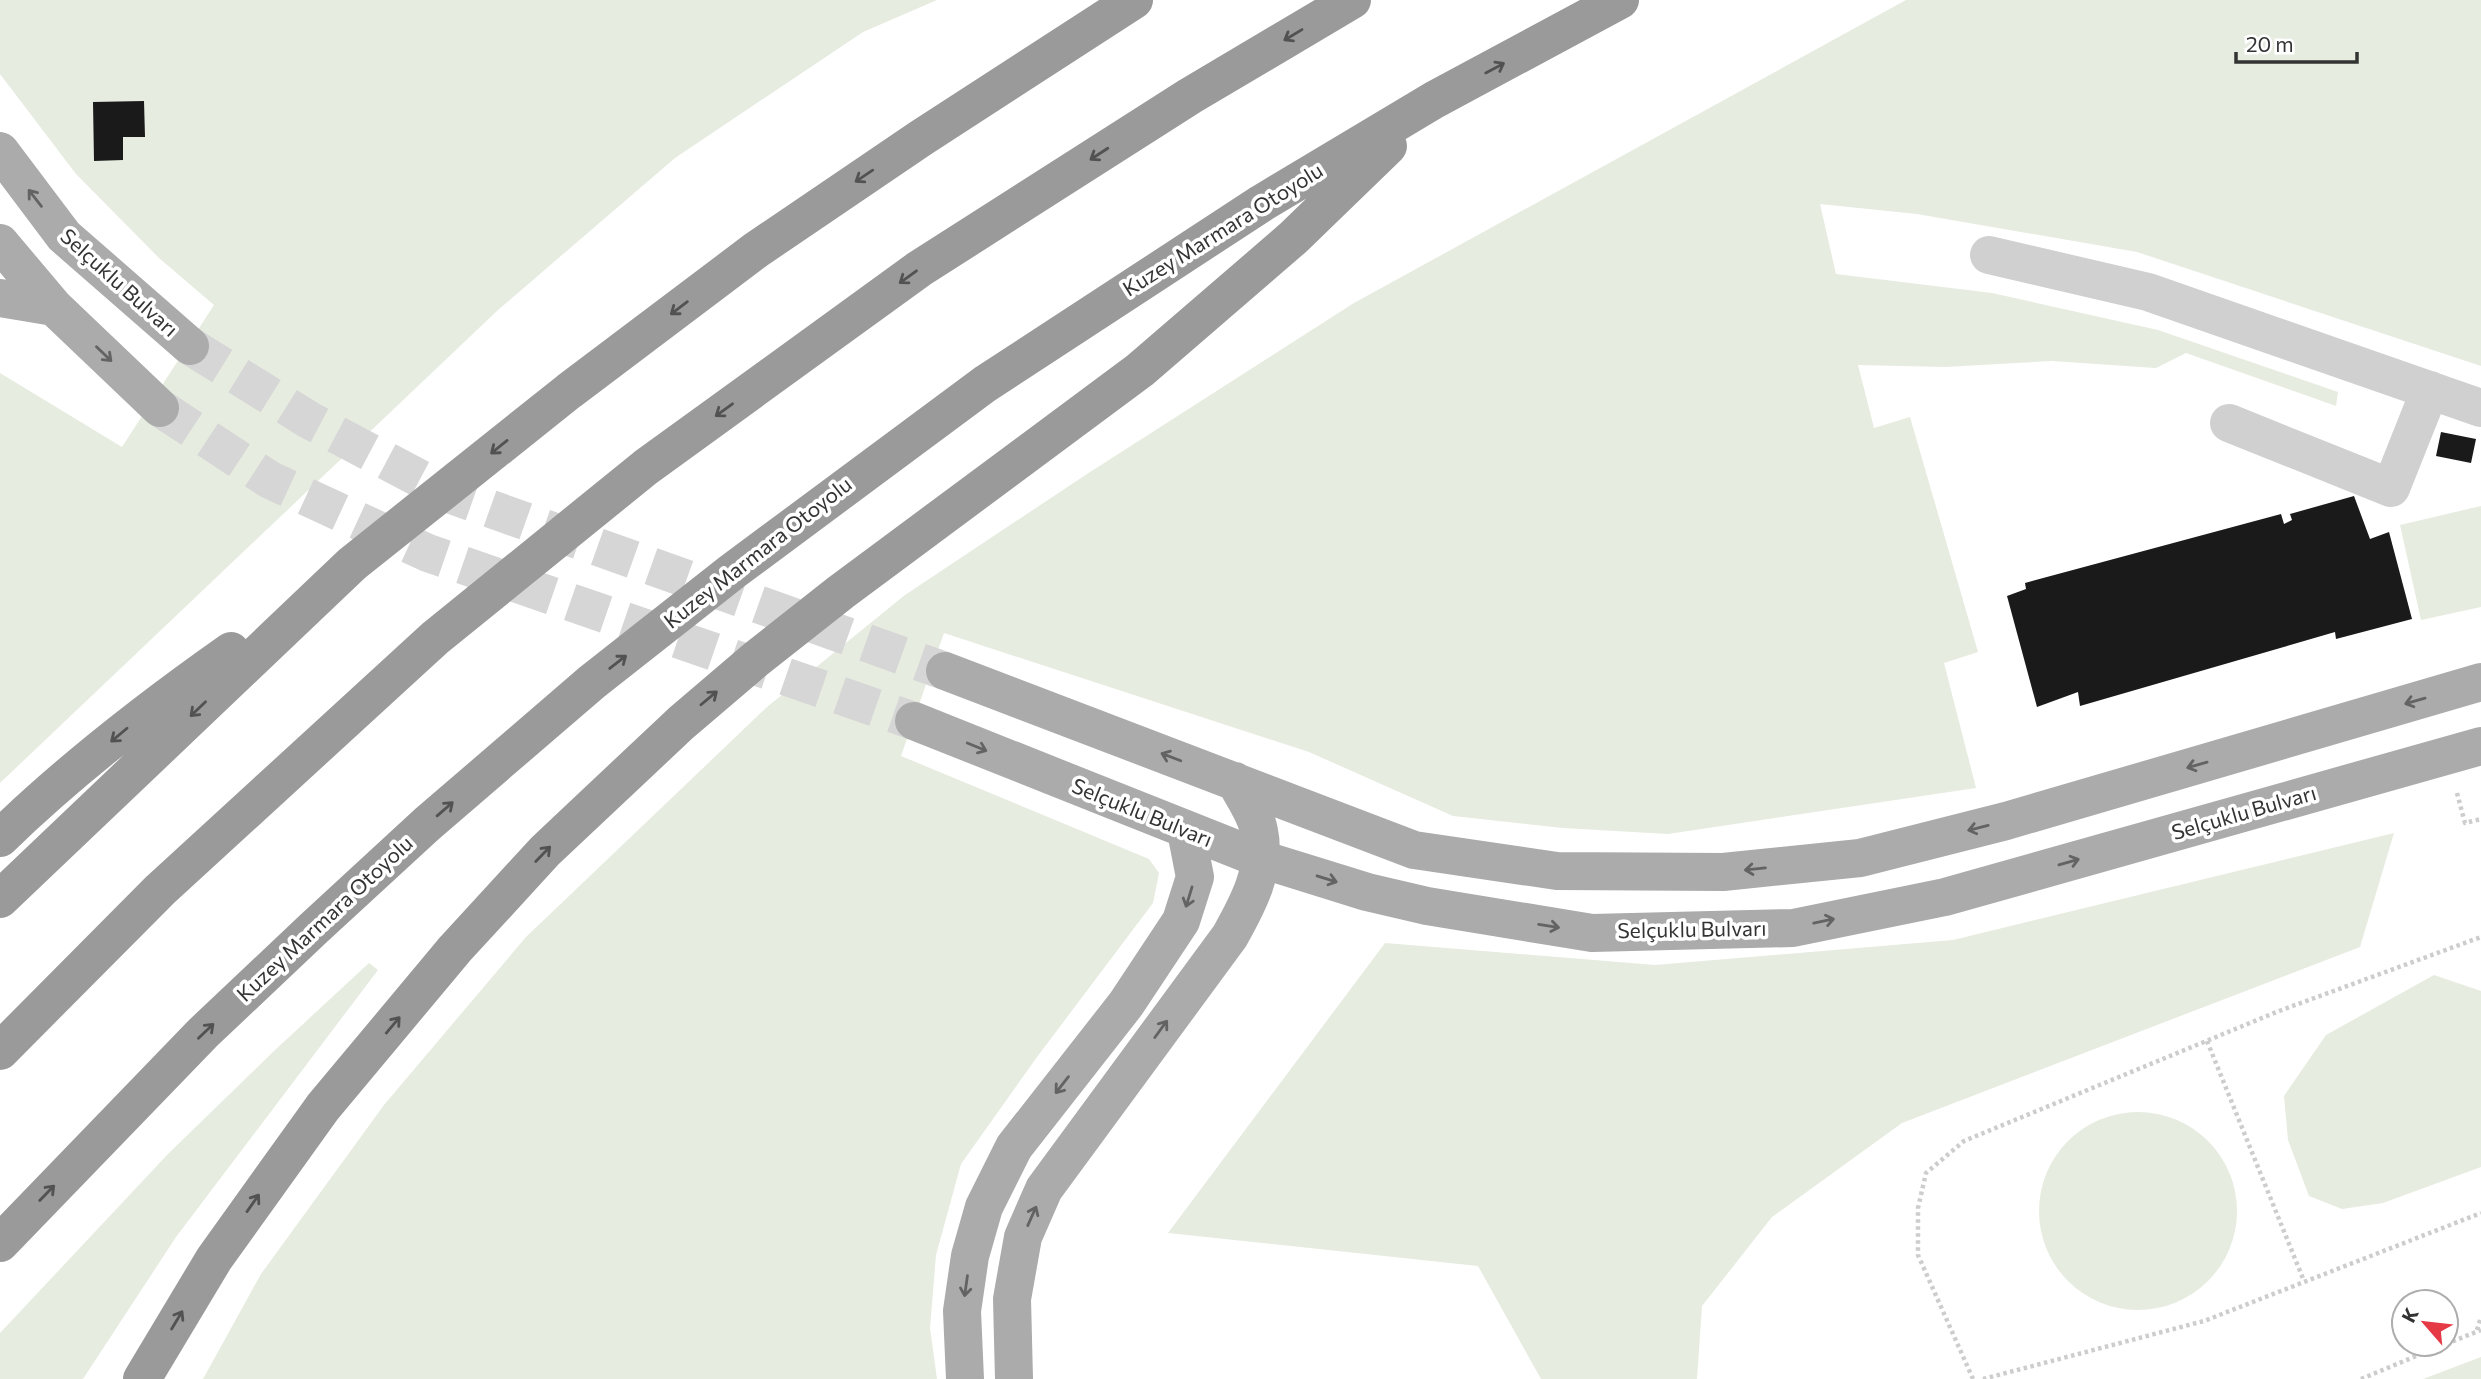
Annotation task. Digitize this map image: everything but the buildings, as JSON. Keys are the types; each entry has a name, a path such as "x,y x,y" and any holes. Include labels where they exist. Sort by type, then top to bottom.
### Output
{"highway":[{"path":"921,138 1084,0"},
{"path":"0,838 29,809 159,702 352,564 569,391 734,266 921,138 1134,0"},
{"path":"0,1051 160,890 435,638 646,467 919,269 1190,96 1352,0"},
{"name":"Kuzey Marmara Otoyolu","path":"0,1243 203,1033 427,824 593,682 765,546 985,384 1262,203 1434,100 1620,0"},
{"path":"142,1379 214,1259 323,1107 455,949 545,851 681,723 756,659 841,592 1140,370 1293,238 1434,100"},
{"path":"0,900 352,564"}],"main road":[{"name":"Selçuklu Bulvarı","path":"0,151 64,236 190,346"},
{"path":"0,243 54,307 160,408"},
{"path":"0,298 54,307"},
{"path":"945,671 1414,850 1558,871 1723,872 1860,858 2006,821 2481,682"},
{"name":"Selçuklu Bulvarı","path":"914,721 1261,859 1367,892 1427,906 1592,933 1793,928 1945,897 2481,746"},
{"path":"1014,1379 1012,1299 1023,1237 1044,1189 1230,936 1250,902 1261,859 1259,829 1235,781"},
{"path":"965,1379 962,1311 970,1256 984,1207 1014,1147 1126,1004 1181,921 1195,877 1186,831"}],"street":[{"path":"1989,255 2148,292 2481,408"},
{"path":"2229,423 2391,488 2430,390"}],"path":[{"path":"1973,1379 1918,1255 1918,1208 1926,1173 1964,1141 2279,1010 2481,937"},
{"path":"2207,1041 2304,1282"},
{"path":"1983,1379 2204,1321 2481,1213"},
{"path":"2460,1338 2479,1331 2481,1317"},
{"path":"2361,1379 2412,1358"}],"shaded area":[{"path":"0,0 937,0 863,32 675,158 498,310 0,783 0,373 122,447 214,305 159,258 76,174 0,74"},
{"path":"1906,0 2481,0 2481,366 2137,252 1917,214 1820,204 1836,274 1992,293 2158,330 2338,392 2336,406 2186,353 2156,368 2052,361 1945,367 1858,365 1874,428 1910,417 1978,652 1944,663 1976,788 1668,834 1563,828 1453,816 1309,752 944,633 901,756 1149,859 1159,873 1153,903 1037,1057 961,1164 936,1255 930,1328 937,1379 203,1379 261,1274 384,1105 526,937 767,707 905,595 1087,474 1354,303"},
{"path":"2481,506 2481,607 2421,620 2400,525"},
{"path":"2394,833 2360,947 1902,1123 1772,1217 1702,1306 1697,1379 1541,1379 1478,1266 1168,1233 1385,943 1655,965 1953,940"},
{"path":"369,963 378,970 176,1237 83,1379 0,1379 0,1333 168,1154"},
{"path":"2434,975 2481,991 2481,1167 2383,1203 2342,1209 2309,1196 2288,1140 2284,1096 2326,1035"},
{"path":"2138,1112 2176,1120 2208,1141 2229,1173 2237,1211 2229,1249 2208,1281 2176,1302 2138,1310 2100,1302 2068,1281 2047,1249 2039,1211 2047,1173 2068,1141 2100,1120"},
{"path":"2481,1357 2481,1379 2423,1379"}],"tunnel":[{"path":"190,346 309,420 449,494 945,671"},
{"path":"160,408 270,480 428,553 914,721"}]}
